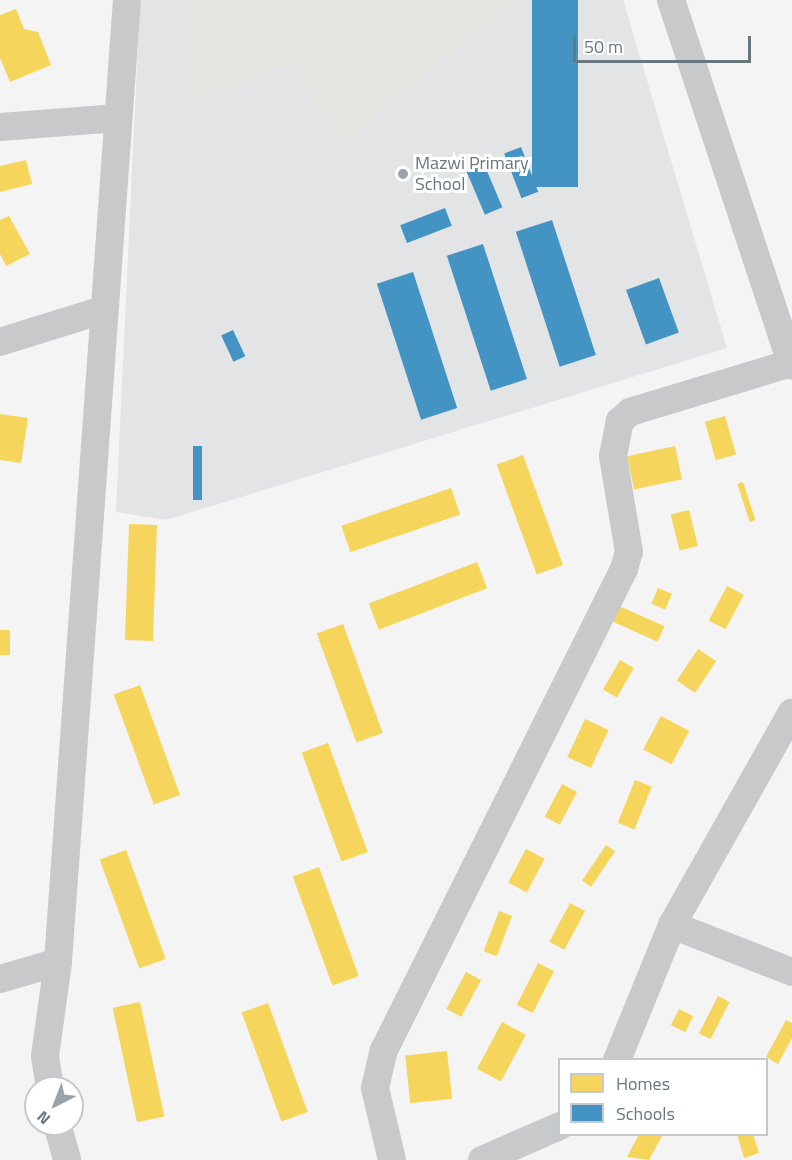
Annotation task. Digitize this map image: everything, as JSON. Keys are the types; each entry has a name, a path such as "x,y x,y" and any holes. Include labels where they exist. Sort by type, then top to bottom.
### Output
{"street":[{"path":"48,1076 45,1056 58,962 127,0"},
{"path":"392,1160 375,1088 384,1050 624,569 630,552 613,456 620,421 630,412 791,365 671,0"},
{"path":"0,127 118,118"},
{"path":"0,342 103,310"},
{"path":"616,1058 672,925 792,712"},
{"path":"672,925 792,972"},
{"path":"0,979 58,962"},
{"path":"482,1160 558,1127"},
{"path":"60,1136 67,1160"}],"shaded area":[{"name":"Mazwi Primary School","path":"140,0 623,0 727,348 166,520 116,512"},
{"path":"192,0 515,0 342,142 293,62 185,107"}],"building: Homes":[{"path":"16,9 24,29 38,32 51,65 10,82 0,58 0,15"},
{"path":"26,160 32,184 0,192 0,166"},
{"path":"9,216 30,254 6,266 0,254 0,220"},
{"path":"0,414 28,418 21,463 0,460"},
{"path":"725,416 736,454 716,460 705,422"},
{"path":"675,446 682,479 634,489 627,456"},
{"path":"523,455 563,565 537,575 497,465"},
{"path":"743,482 755,520 750,522 737,484"},
{"path":"451,488 460,514 350,552 341,526"},
{"path":"689,510 698,546 680,550 671,515"},
{"path":"129,524 157,525 153,641 125,640"},
{"path":"477,562 487,588 379,630 369,604"},
{"path":"727,586 744,595 725,629 709,620"},
{"path":"658,588 672,594 665,610 651,604"},
{"path":"617,605 665,626 658,642 610,621"},
{"path":"343,624 383,733 356,743 317,634"},
{"path":"0,630 10,630 10,655 0,655"},
{"path":"698,649 716,661 695,693 677,681"},
{"path":"620,660 634,668 617,697 603,689"},
{"path":"140,685 180,795 154,805 114,695"},
{"path":"661,716 689,731 671,765 643,750"},
{"path":"585,719 609,730 591,768 567,757"},
{"path":"328,743 368,852 341,862 302,753"},
{"path":"635,780 652,787 634,829 618,823"},
{"path":"562,784 577,792 560,825 545,817"},
{"path":"606,845 615,851 591,887 582,881"},
{"path":"526,849 545,859 527,892 508,883"},
{"path":"126,850 166,959 139,969 100,860"},
{"path":"319,867 359,976 332,986 293,877"},
{"path":"570,903 585,911 564,950 549,942"},
{"path":"499,911 512,916 497,956 484,951"},
{"path":"538,963 554,971 533,1013 517,1005"},
{"path":"466,972 481,980 461,1017 446,1009"},
{"path":"718,996 730,1002 711,1039 699,1033"},
{"path":"140,1002 164,1116 137,1122 113,1008"},
{"path":"268,1003 308,1112 281,1122 242,1013"},
{"path":"679,1009 693,1016 685,1032 671,1025"},
{"path":"786,1020 792,1023 792,1038 778,1064 766,1057"},
{"path":"502,1022 526,1035 501,1081 477,1069"},
{"path":"447,1051 452,1099 410,1103 405,1055"},
{"path":"638,1136 662,1136 649,1160 627,1157"},
{"path":"738,1136 754,1136 759,1153 744,1158"}],"building: Schools":[{"path":"532,0 578,0 578,187 532,187"},
{"path":"521,147 538,192 521,198 504,153"},
{"path":"484,164 502,207 485,215 467,171"},
{"path":"445,208 452,226 407,243 400,225"},
{"path":"552,220 596,355 560,367 516,232"},
{"path":"483,244 527,379 491,391 447,256"},
{"path":"413,272 457,408 421,420 377,284"},
{"path":"659,278 679,333 646,344 626,290"},
{"path":"233,330 245,356 233,362 221,335"},
{"path":"193,446 202,446 202,500 193,500"}],"place":[{"name":"Mazwi Primary School","path":"403,174"}]}
